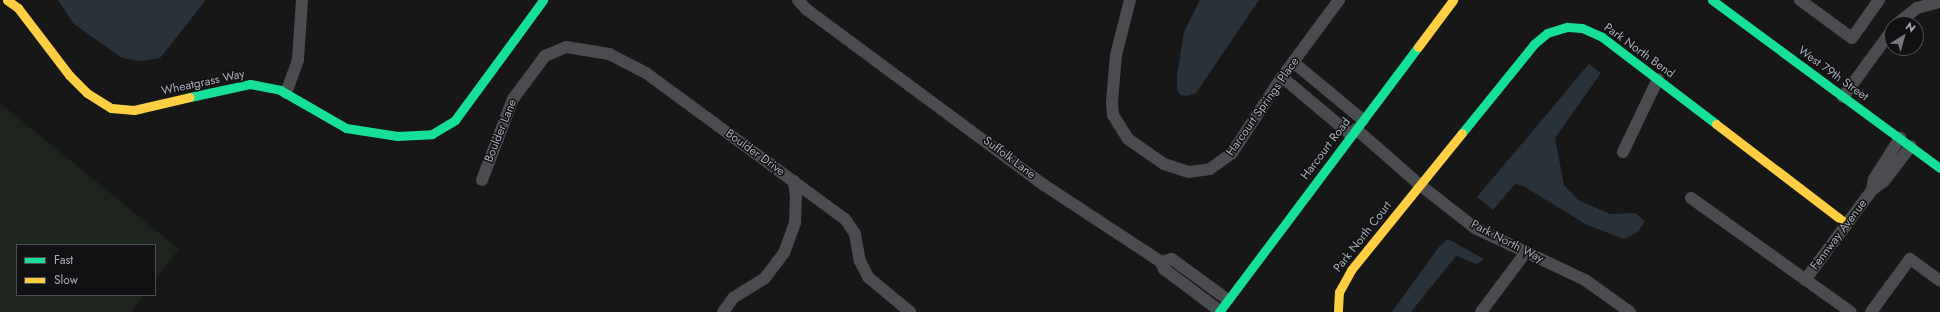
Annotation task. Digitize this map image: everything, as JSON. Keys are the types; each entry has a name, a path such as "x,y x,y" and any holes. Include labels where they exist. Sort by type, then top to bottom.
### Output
{"street":[{"name":"Wheatgrass Way","path":"7,0 18,8 69,74 87,93 111,108 134,110 250,84 286,93 346,128 397,136 432,134 455,120 543,0"},
{"path":"286,93 298,60 302,0"},
{"name":"Suffolk Lane","path":"798,0 806,9 1044,185 1161,262 1172,259 1228,300"},
{"name":"Harcourt Springs Place","path":"1130,0 1116,55 1112,112 1118,128 1128,139 1164,164 1178,170 1194,172 1210,169 1224,161 1235,149 1282,77 1339,0"},
{"name":"Harcourt Road","path":"1219,312 1453,0"},
{"name":"West 79th Street","path":"1712,0 1940,168"},
{"path":"1800,0 1852,38 1879,0"},
{"path":"1907,16 1917,8 1940,2"},
{"name":"Park North Bend","path":"1420,185 1534,44 1551,31 1574,27 1596,33 1847,224"},
{"path":"1843,97 1884,41"},
{"name":"Boulder Lane","path":"482,180 516,94 540,61 557,49"},
{"name":"Boulder Drive","path":"557,49 589,49 614,56 638,67 794,181 848,222 855,234 860,261 868,277 910,312"},
{"path":"1293,62 1357,128"},
{"path":"1282,77 1357,128"},
{"path":"1623,152 1658,79"},
{"name":"Park North Way","path":"1357,128 1420,185 1475,228 1585,280 1630,312"},
{"name":"Fennway Avenue","path":"1872,190 1874,179 1900,138"},
{"name":"Fennway Avenue","path":"1806,280 1872,190 1884,181 1911,146"},
{"path":"723,312 733,298 765,278 784,253 795,223 796,196 794,181"},
{"name":"Park North Court","path":"1338,310 1339,292 1348,275 1420,185"},
{"path":"1690,198 1851,312"},
{"path":"1481,312 1526,252"},
{"path":"1871,312 1910,259 1940,281"},
{"path":"1161,262 1164,269 1219,312"}],"shaded area":[{"path":"58,0 206,0 160,58 140,61 122,58 74,24"},
{"path":"1200,0 1259,0 1196,93 1187,96 1181,95 1177,90 1177,76 1184,32"},
{"path":"1589,64 1601,73 1555,138 1564,185 1578,200 1610,214 1635,213 1645,221 1638,232 1624,239 1587,225 1525,187 1515,184 1493,210 1477,197"},
{"path":"0,103 179,249 156,279 156,244 16,244 16,296 143,296 131,312 0,312"},
{"path":"1448,239 1484,259 1477,264 1456,256 1411,312 1392,312 1439,247"}],"traffic: fast":[{"path":"190,97 250,84 280,90 346,128 397,136 432,134 455,120 543,0"},
{"path":"1712,0 1940,168"},
{"path":"1462,133 1534,44 1547,33 1567,27 1582,28 1602,37 1716,124"},
{"path":"1219,312 1418,47"}],"traffic: slow":[{"path":"7,0 18,8 69,75 87,93 111,108 134,110 190,97"},
{"path":"1418,47 1453,0"},
{"path":"1716,124 1847,224"},
{"path":"1338,310 1339,292 1351,270 1462,133"}]}
